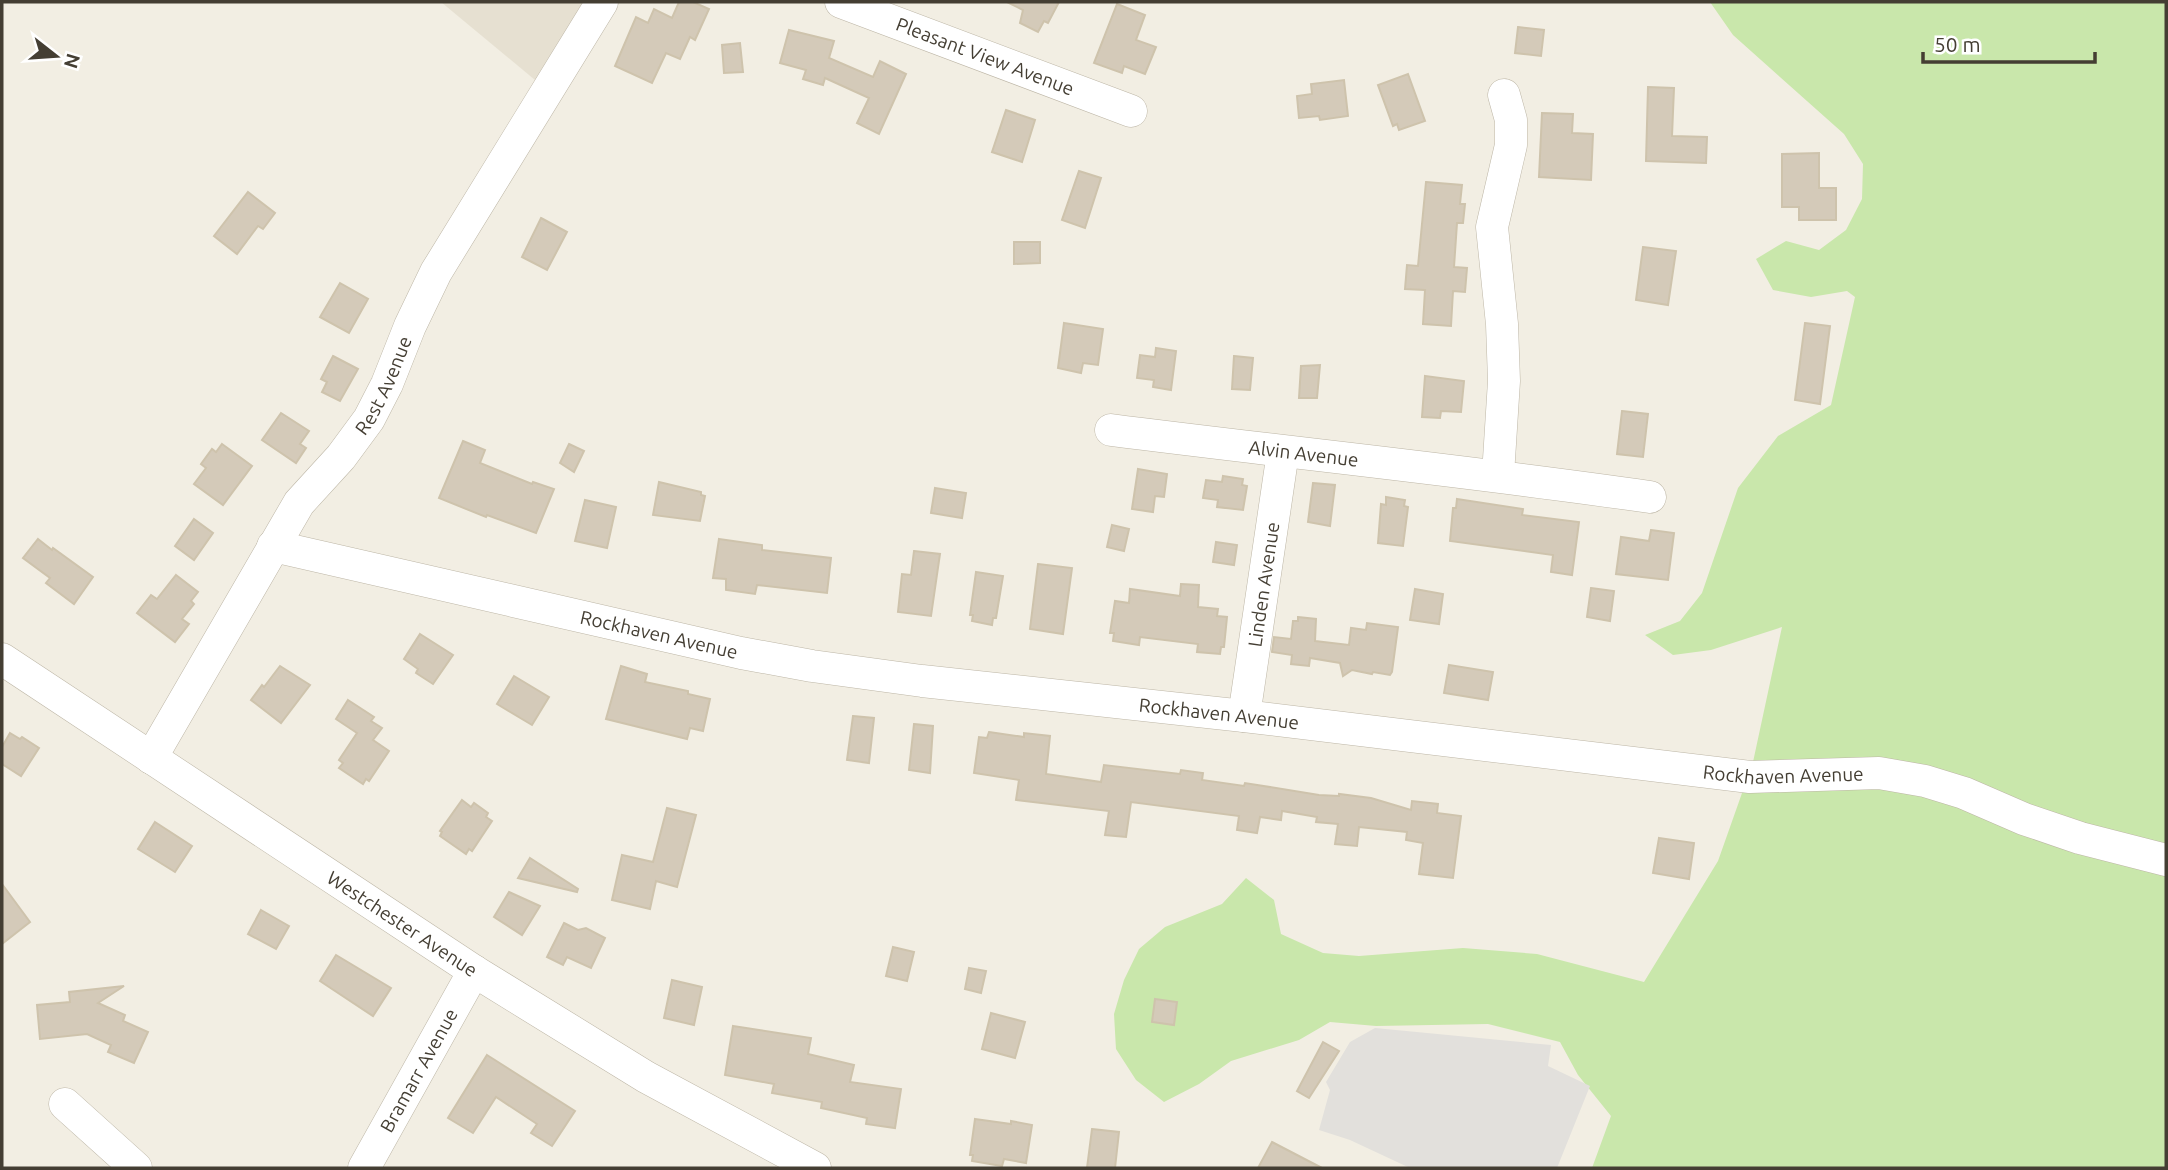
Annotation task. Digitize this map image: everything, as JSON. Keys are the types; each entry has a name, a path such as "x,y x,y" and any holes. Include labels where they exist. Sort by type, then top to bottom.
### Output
{"street":[{"name":"Rest Avenue","path":"151,758 299,503 341,457 369,419 436,272 602,2"},
{"name":"Pleasant View Avenue","path":"841,2 1131,111"},
{"path":"1498,475 1504,381 1502,324 1492,227 1511,145 1511,120 1504,95"},
{"name":"Alvin Avenue","path":"1111,430 1498,475 1650,496"},
{"name":"Linden Avenue","path":"1244,716 1283,452"},
{"name":"Rockhaven Avenue","path":"273,547 741,653 812,666 1750,777 1879,773 1925,781 1964,793 2024,819 2080,838 2166,860"},
{"name":"Westchester Avenue","path":"2,659 474,971 646,1077 815,1168"},
{"name":"Bramarr Avenue","path":"364,1168 474,971"},
{"path":"65,1104 136,1168"}],"shaded area":[{"path":"441,2 601,2 547,90"},
{"path":"1375,1028 1551,1045 1548,1066 1590,1086 1557,1168 1410,1168 1350,1140 1319,1130 1330,1090 1326,1082 1350,1042"}],"green space":[{"path":"1710,2 2166,2 2166,1168 1592,1168 1611,1116 1578,1075 1560,1042 1488,1024 1376,1026 1330,1022 1299,1040 1231,1061 1199,1084 1164,1102 1136,1080 1116,1049 1114,1014 1124,980 1139,949 1165,927 1222,904 1246,878 1274,900 1281,934 1323,953 1359,956 1463,948 1537,954 1644,982 1718,861 1753,762 1782,627 1711,650 1673,655 1645,635 1680,621 1702,593 1738,488 1778,436 1831,405 1855,297 1847,291 1811,297 1773,290 1756,259 1786,241 1819,250 1846,230 1862,199 1863,164 1844,134 1733,35"}],"building":[{"path":"679,2 693,2 709,9 695,40 690,37 680,59 666,53 652,83 615,66 636,17 648,23 654,9 672,18"},
{"path":"1007,2 1059,2 1048,23 1044,21 1038,32 1020,23 1023,10"},
{"path":"1117,4 1145,15 1136,40 1156,47 1145,74 1124,66 1122,73 1094,63"},
{"path":"1518,27 1544,30 1541,56 1515,53"},
{"path":"789,30 834,41 829,58 873,77 880,61 906,74 879,134 857,123 869,98 825,78 823,85 803,79 806,70 780,63"},
{"path":"740,43 743,72 724,73 722,45"},
{"path":"1408,74 1425,121 1399,130 1397,124 1393,126 1378,85"},
{"path":"1344,80 1348,116 1320,120 1319,116 1299,118 1297,96 1312,94 1311,84"},
{"path":"1648,87 1674,88 1672,136 1707,137 1706,163 1646,161"},
{"path":"1006,110 1035,120 1022,162 992,152"},
{"path":"1542,113 1573,114 1572,133 1593,134 1591,180 1539,177"},
{"path":"1819,153 1819,188 1836,188 1836,220 1799,220 1799,207 1782,207 1782,154"},
{"path":"1079,171 1101,178 1085,228 1062,220"},
{"path":"1426,182 1462,185 1460,204 1465,204 1463,223 1457,223 1454,267 1467,268 1465,292 1453,291 1451,326 1423,324 1425,290 1405,289 1407,265 1418,266"},
{"path":"248,192 275,213 263,229 258,226 237,254 214,236"},
{"path":"541,218 567,232 547,270 522,257"},
{"path":"1014,242 1040,242 1040,263 1014,264"},
{"path":"1643,247 1676,251 1668,305 1636,300"},
{"path":"340,283 368,299 349,333 320,317"},
{"path":"1064,323 1103,329 1098,365 1083,363 1081,373 1058,368"},
{"path":"1805,323 1830,326 1820,404 1795,400"},
{"path":"1156,348 1176,351 1171,390 1153,387 1154,380 1137,378 1140,355 1155,357"},
{"path":"333,356 358,369 340,401 322,392 327,382 321,379"},
{"path":"1234,356 1253,358 1250,390 1232,389"},
{"path":"1320,365 1317,398 1299,398 1301,366"},
{"path":"1425,376 1464,381 1461,412 1441,411 1440,418 1422,417"},
{"path":"1622,411 1648,414 1643,457 1617,454"},
{"path":"281,413 309,431 300,444 306,448 296,463 262,440"},
{"path":"463,441 485,450 480,463 532,484 533,482 554,489 536,533 439,498"},
{"path":"222,444 252,466 223,505 194,484 206,468 201,464 212,449 216,452"},
{"path":"569,444 584,451 574,472 560,463"},
{"path":"1138,469 1167,474 1164,497 1155,496 1153,512 1132,509"},
{"path":"1223,476 1243,479 1242,485 1247,486 1243,510 1217,507 1218,500 1203,498 1206,480 1222,482"},
{"path":"659,482 701,492 701,495 705,496 700,521 653,515"},
{"path":"1313,483 1335,485 1330,526 1308,522"},
{"path":"935,488 966,493 962,518 931,513"},
{"path":"1386,497 1405,500 1404,506 1408,507 1403,546 1378,543 1381,504 1386,505"},
{"path":"1457,499 1523,509 1522,515 1579,522 1572,575 1551,572 1553,555 1450,541 1453,508 1456,508"},
{"path":"585,500 616,507 607,548 575,541"},
{"path":"194,519 213,533 194,560 175,546"},
{"path":"1112,525 1129,529 1124,551 1107,547"},
{"path":"1651,530 1674,533 1668,580 1616,574 1621,537 1649,541"},
{"path":"38,539 93,577 74,604 46,583 50,578 23,558"},
{"path":"719,539 762,545 762,550 831,558 827,593 757,585 755,594 726,590 726,579 713,578"},
{"path":"1216,542 1237,545 1234,565 1213,562"},
{"path":"914,551 940,554 931,616 898,612 902,574 911,575"},
{"path":"1038,564 1072,568 1063,634 1030,629"},
{"path":"976,572 1003,576 996,618 993,618 992,625 972,621 973,615 970,615"},
{"path":"176,575 198,592 191,601 194,604 182,619 189,624 175,642 137,613 151,595 157,599"},
{"path":"1181,584 1199,585 1198,607 1218,609 1217,616 1227,617 1224,647 1221,647 1220,654 1197,652 1198,644 1140,637 1139,645 1113,641 1114,633 1110,633 1115,601 1129,603 1130,589 1180,596"},
{"path":"1591,588 1614,591 1610,621 1587,617"},
{"path":"1415,589 1443,594 1439,624 1410,620"},
{"path":"1298,617 1316,619 1315,641 1349,645 1351,628 1366,630 1367,623 1398,627 1392,672 1390,675 1352,670 1343,676 1340,663 1310,658 1309,666 1291,664 1292,655 1272,652 1274,637 1291,639 1293,621 1298,621"},
{"path":"420,634 453,655 433,684 416,673 418,669 404,659"},
{"path":"1449,665 1493,672 1488,700 1444,693"},
{"path":"280,666 310,685 281,723 251,700"},
{"path":"621,666 647,674 645,682 688,691 688,694 710,699 703,731 690,728 687,739 606,719"},
{"path":"514,676 549,697 532,725 497,704"},
{"path":"348,700 374,717 371,721 382,728 373,740 389,751 369,781 366,779 363,784 339,768 343,763 339,760 357,733 336,719"},
{"path":"853,716 874,718 869,763 847,760"},
{"path":"914,724 933,726 930,773 909,770"},
{"path":"989,732 1024,737 1024,733 1050,736 1046,774 1101,782 1104,765 1180,774 1181,770 1203,773 1202,780 1244,786 1245,783 1319,795 1339,794 1371,798 1411,810 1412,801 1438,804 1437,813 1461,816 1453,878 1419,874 1423,843 1406,840 1407,832 1359,827 1357,846 1335,844 1338,824 1316,822 1317,817 1282,811 1281,820 1260,817 1257,833 1237,830 1239,816 1131,802 1126,837 1105,835 1109,811 1016,800 1019,780 974,773 979,737 987,738"},
{"path":"10,733 39,748 21,776 2,764 2,747"},
{"path":"462,800 471,807 474,803 488,813 486,817 492,821 472,851 469,849 466,854 440,836 440,831"},
{"path":"667,808 696,815 677,887 656,881 650,909 612,900 622,855 653,862"},
{"path":"155,822 192,846 175,872 138,849"},
{"path":"1659,838 1694,843 1689,879 1653,873"},
{"path":"530,858 578,889 577,892 518,878"},
{"path":"2,884 30,922 2,944"},
{"path":"509,892 540,906 522,935 494,917"},
{"path":"261,910 289,926 276,949 248,934"},
{"path":"564,923 578,930 586,928 605,938 591,968 567,957 563,965 547,957"},
{"path":"893,947 914,952 907,981 886,976"},
{"path":"336,955 391,988 373,1016 320,981"},
{"path":"969,968 986,971 981,993 965,989"},
{"path":"672,980 702,987 694,1025 664,1018"},
{"path":"124,986 98,1003 125,1015 123,1021 148,1032 134,1063 108,1052 111,1045 87,1034 40,1039 37,1005 70,1002 69,992"},
{"path":"1155,999 1177,1002 1174,1025 1152,1022"},
{"path":"991,1013 1025,1022 1015,1058 982,1049"},
{"path":"733,1026 811,1038 808,1054 854,1065 850,1082 901,1089 895,1128 866,1124 867,1118 821,1108 822,1102 772,1093 774,1084 725,1075"},
{"path":"1323,1042 1339,1051 1309,1098 1297,1091"},
{"path":"487,1055 575,1111 552,1146 531,1133 537,1124 496,1097 473,1133 448,1118"},
{"path":"975,1119 1032,1125 1026,1163 1004,1159 1002,1166 972,1161 973,1155 970,1155"},
{"path":"1092,1129 1119,1132 1115,1168 1087,1168"},
{"path":"1272,1142 1322,1168 1258,1168"}]}
